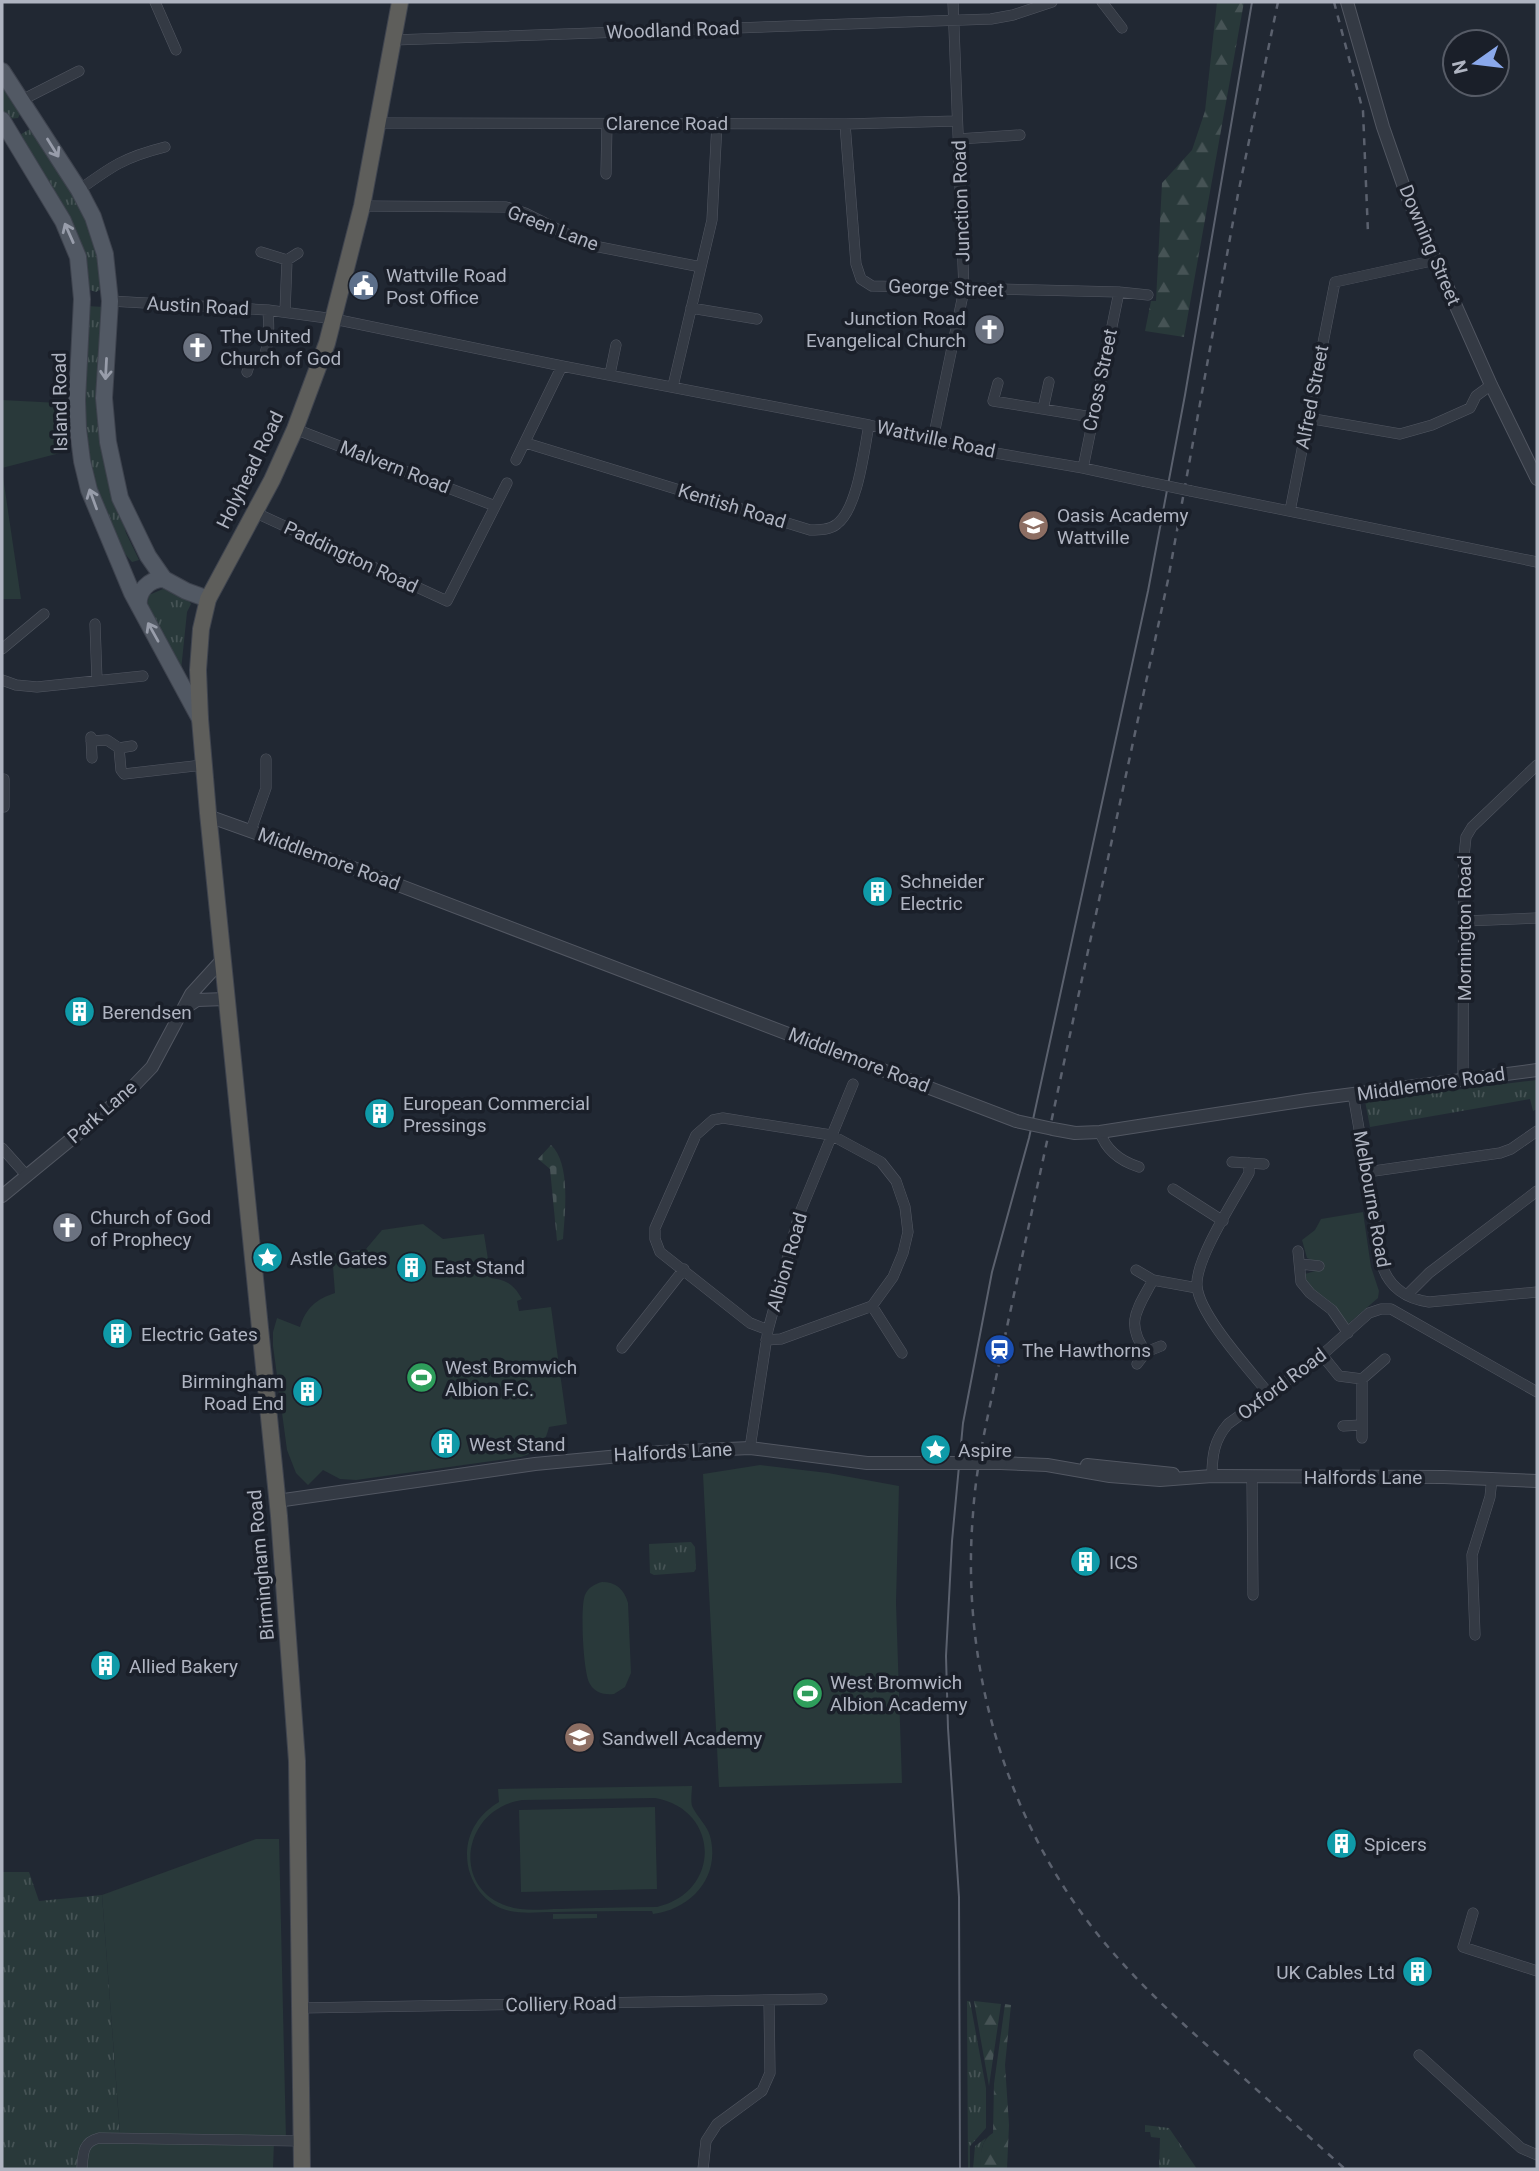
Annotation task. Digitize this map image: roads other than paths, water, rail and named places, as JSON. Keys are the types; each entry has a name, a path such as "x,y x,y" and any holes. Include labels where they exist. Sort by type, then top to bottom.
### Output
{"highway":[{"name":"Holyhead Road","path":"222,960 203,765 200,637 208,599 295,429 334,319 362,205 400,2"},
{"name":"Birmingham Road","path":"222,960 277,1501 297,1761 302,2169"}],"main road":[{"path":"2,71 79,190 103,245 109,271 110,301 104,398 108,442 120,498 148,556 164,579 208,599"},
{"path":"5,125 33,116"},
{"name":"Island Road","path":"5,125 74,243 82,299 76,400 79,440 89,490 139,606 200,719"},
{"path":"82,299 110,301"},
{"path":"118,562 139,567 145,564 148,556"},
{"path":"139,606 138,597 141,591 154,580 164,579"}],"street":[{"name":"Junction Road","path":"933,439 964,290 953,2"},
{"name":"Woodland Road","path":"393,40 991,19 1052,2"},
{"path":"1102,2 1122,28"},
{"name":"Downing Street","path":"1346,2 1383,127 1407,196 1491,385 1537,478"},
{"path":"160,5 176,50"},
{"path":"63,64 68,76"},
{"path":"22,100 79,71"},
{"name":"Clarence Road","path":"377,123 845,124 957,121"},
{"path":"606,174 607,123"},
{"path":"673,386 712,220 716,123"},
{"name":"George Street","path":"845,124 856,264 861,279 872,286 1148,295"},
{"path":"958,139 1020,135"},
{"path":"79,190 118,162 165,147"},
{"name":"Green Lane","path":"362,205 506,207 589,245 701,267"},
{"path":"261,252 287,260 298,253"},
{"path":"285,312 287,260"},
{"name":"Alfred Street","path":"1290,512 1335,282 1436,260"},
{"name":"Cross Street","path":"1083,468 1091,417 1119,292"},
{"name":"Austin Road","path":"110,301 268,310 334,319"},
{"path":"691,308 757,319"},
{"path":"247,372 250,362 263,359 266,351 270,331 268,310"},
{"name":"Wattville Road","path":"334,319 869,425 978,450 1083,468 1537,562"},
{"path":"610,374 616,345"},
{"path":"516,460 562,366"},
{"path":"1043,409 1049,382"},
{"path":"998,383 993,401 1091,417"},
{"path":"1308,418 1400,434 1432,425 1470,408 1476,396 1491,385"},
{"name":"Kentish Road","path":"526,443 810,530 818,530 835,526 846,514 852,501 869,425"},
{"name":"Malvern Road","path":"295,429 495,506"},
{"path":"495,506 507,483"},
{"name":"Paddington Road","path":"254,512 447,601 495,506"},
{"path":"2,649 44,614"},
{"path":"95,624 97,680"},
{"path":"2,680 16,685 37,687 144,676"},
{"path":"92,758 91,739 107,740 119,748 132,746"},
{"path":"119,748 121,770 124,774 203,765"},
{"path":"251,830 266,788 266,759"},
{"name":"Mornington Road","path":"1463,1079 1466,837 1472,827 1537,765"},
{"path":"4,779 4,807"},
{"name":"Middlemore Road","path":"208,816 1016,1121 1053,1129 1075,1133 1100,1132 1537,1070"},
{"path":"1465,921 1537,918"},
{"name":"Park Lane","path":"2,1196 125,1095 152,1067 201,981 222,960"},
{"path":"182,1011 197,1000 226,999"},
{"name":"Albion Road","path":"750,1448 767,1335 799,1215 853,1084"},
{"name":"Melbourne Road","path":"1353,1094 1383,1268 1395,1288 1407,1295"},
{"path":"723,1118 831,1135 880,1163 896,1181 905,1207 908,1232 903,1253 893,1277 872,1306 781,1339 767,1335 750,1323 660,1252 655,1239 655,1228 696,1135 713,1120 723,1118"},
{"path":"1367,1172 1500,1153 1511,1149 1537,1131"},
{"path":"1100,1132 1108,1150 1139,1167"},
{"path":"2,1148 27,1176"},
{"path":"1231,1162 1264,1164"},
{"path":"1249,1163 1249,1173 1204,1254 1198,1272 1197,1288 1213,1323 1269,1394"},
{"path":"1173,1189 1223,1221"},
{"path":"1537,1191 1429,1273 1407,1295 1429,1302 1537,1292"},
{"path":"1298,1251 1301,1282 1310,1293 1332,1310 1348,1333"},
{"path":"1301,1264 1319,1266"},
{"path":"622,1348 684,1269"},
{"path":"1136,1270 1153,1280 1197,1288"},
{"path":"1146,1352 1134,1330 1134,1319 1153,1280"},
{"path":"872,1306 902,1353"},
{"name":"Oxford Road","path":"1212,1476 1212,1457 1220,1434 1228,1424 1322,1355 1370,1313 1381,1308 1391,1309 1537,1392"},
{"path":"1137,1364 1146,1352 1161,1346"},
{"path":"1322,1355 1339,1377 1362,1379 1385,1359"},
{"path":"1362,1379 1362,1438"},
{"path":"1343,1426 1361,1425"},
{"name":"Halfords Lane","path":"277,1501 583,1458 750,1448 867,1463 1001,1463 1070,1468 1160,1480 1212,1476 1492,1478 1537,1481"},
{"path":"1252,1477 1253,1595"},
{"path":"1475,1635 1472,1555 1490,1497 1492,1478"},
{"path":"1473,1913 1463,1947 1537,1971"},
{"name":"Colliery Road","path":"300,2008 822,1998"},
{"path":"703,2169 706,2141 717,2124 762,2091 770,2073 769,2000"},
{"path":"1419,2055 1521,2148 1537,2155"},
{"path":"82,2169 83,2150 99,2138 302,2141"}],"tram line":[{"path":"960,2169 959,1897 946,1656 952,1541 963,1423 992,1272 1029,1138 1148,591 1185,395 1252,2"}],"railway":[{"path":"1278,2 1238,194 1168,580 983,1440 974,1502 971,1572 975,1631 984,1688 998,1745 1018,1800 1043,1852 1074,1902 1109,1948 1151,1993 1345,2169"},
{"path":"1334,2 1363,111 1368,233"}],"place":[{"name":"Wattville Road Post Office","path":"363,286"},
{"name":"Junction Road Evangelical Church","path":"989,329"},
{"name":"The United Church of God","path":"197,347"},
{"name":"Oasis Academy Wattville","path":"1034,526"},
{"name":"Schneider Electric","path":"877,892"},
{"name":"Berendsen","path":"79,1012"},
{"name":"European Commercial Pressings","path":"380,1114"},
{"name":"Church of God of Prophecy","path":"67,1228"},
{"name":"Astle Gates","path":"267,1258"},
{"name":"East Stand","path":"411,1267"},
{"name":"Electric Gates","path":"118,1334"},
{"name":"The Hawthorns","path":"999,1350"},
{"name":"West Bromwich Albion F.C.","path":"422,1378"},
{"name":"Birmingham Road End","path":"307,1392"},
{"name":"West Stand","path":"446,1444"},
{"name":"Aspire","path":"935,1450"},
{"name":"ICS","path":"1086,1562"},
{"name":"Allied Bakery","path":"106,1666"},
{"name":"West Bromwich Albion Academy","path":"807,1693"},
{"name":"Sandwell Academy","path":"579,1738"},
{"name":"Spicers","path":"1341,1844"},
{"name":"UK Cables Ltd","path":"1418,1972"}]}
